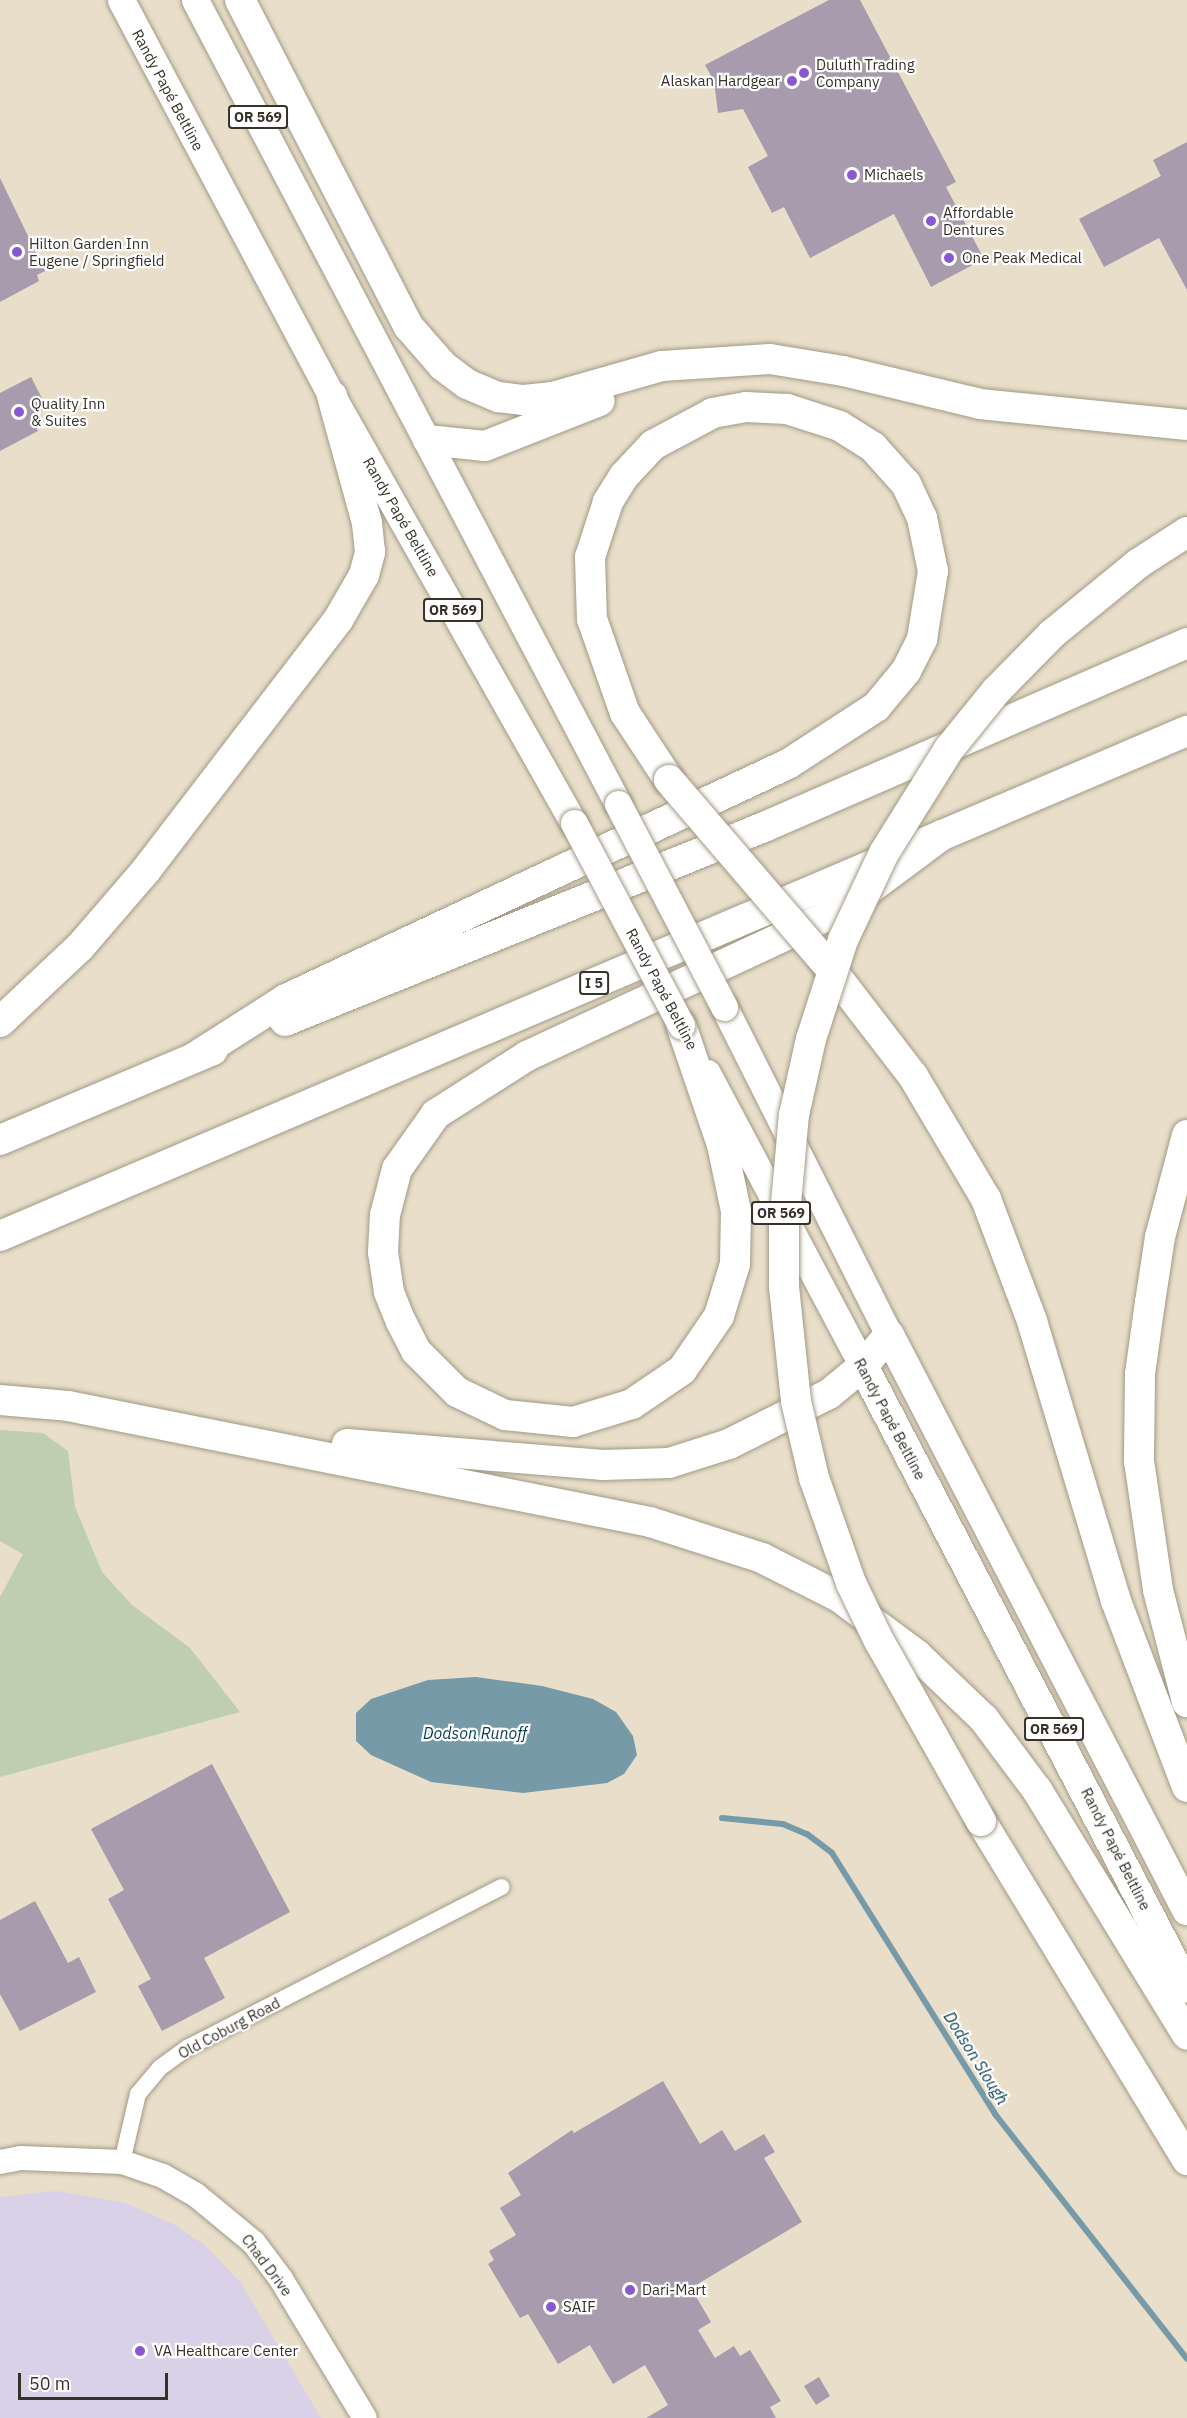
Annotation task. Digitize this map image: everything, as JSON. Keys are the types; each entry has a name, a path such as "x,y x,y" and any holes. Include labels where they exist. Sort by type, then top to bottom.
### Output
{"highway":[{"path":"240,0 409,327 443,366 467,384 498,397 524,400 553,397 662,366 734,359 797,363 980,404 1095,419 1187,425"},
{"path":"428,440 485,446 509,440 690,365"},
{"path":"0,1022 80,947 147,869 338,621 358,585 370,552 367,523 332,396"},
{"path":"195,1057 286,999 797,760 876,707 906,671 922,639 933,571 925,526 906,484 873,447 840,426 777,408 713,413 652,445 624,476 608,502 590,557 592,619 625,713 669,780 826,963 913,1076 986,1199 1032,1321 1116,1601 1187,1787"},
{"path":"1187,532 1139,563 1053,634 996,692 943,758 884,853 848,929 813,1029 795,1115 784,1226 784,1286 796,1401 814,1478 851,1583 879,1641 981,1821 1187,2160"},
{"path":"0,1140 195,1057 764,826 1187,643"},
{"name":"I 5","path":"0,1236 1187,730"},
{"path":"681,1025 722,1145 736,1211 735,1264 719,1316 682,1370 632,1404 573,1422 505,1415 457,1392 435,1374 416,1351 388,1292 384,1251 385,1215 397,1169 436,1114 527,1056 844,908 942,835"},
{"path":"1187,1135 1160,1237 1150,1302 1140,1374 1139,1461 1158,1590 1187,1702"},
{"path":"210,1433 603,1465 669,1463 775,1424 829,1394 863,1366 889,1335"},
{"name":"OR 569","path":"889,1335 1187,1910"},
{"name":"Randy Papé Beltline","path":"863,1366 1187,1988"},
{"path":"0,1400 68,1406 106,1413 650,1522 762,1558 838,1597 917,1655 984,1719 1037,1790 1187,2035"}],"main road":[{"name":"Randy Papé Beltline","path":"121,0 332,396 574,823 863,1366"},
{"name":"OR 569","path":"195,0 724,1007 889,1335"}],"street":[{"name":"Old Coburg Road","path":"122,2162 138,2094 161,2067 189,2047 501,1887"},
{"path":"0,2162 72,2158 122,2162"},
{"name":"Chad Drive","path":"122,2162 163,2176 196,2195 254,2243 281,2279 365,2418"}],"shaded area":[{"name":"VA Healthcare Center","path":"57,2191 126,2203 173,2224 206,2246 241,2283 321,2418 0,2418 0,2197"}],"green space":[{"path":"0,1430 43,1433 68,1451 75,1507 102,1572 132,1605 190,1648 240,1712 0,1777 0,1597 23,1554 0,1541"}],"water":[{"name":"Dodson Runoff","path":"476,1677 542,1686 593,1699 616,1712 633,1736 637,1755 624,1774 607,1783 523,1793 431,1782 371,1755 356,1741 356,1713 371,1699 428,1680"}],"building":[{"path":"829,0 860,0 956,182 946,187 984,259 931,287 894,214 810,258 784,207 772,213 748,167 768,156 743,109 718,113 714,81 705,65"},
{"path":"1187,142 1187,290 1159,238 1104,267 1079,219 1161,176 1153,160"},
{"name":"Hilton Garden Inn Eugene / Springfield","path":"0,178 45,271 37,275 39,281 0,302"},
{"name":"Quality Inn & Suites","path":"31,377 47,408 30,417 38,431 0,451 0,393"},
{"path":"212,1764 290,1912 204,1958 225,1998 162,2031 138,1986 151,1979 108,1899 124,1890 91,1829"},
{"path":"35,1901 68,1963 79,1957 96,1992 20,2031 0,1994 0,1920"},
{"path":"663,2081 700,2144 722,2130 735,2151 764,2134 775,2152 764,2158 802,2222 691,2288 711,2322 698,2330 715,2358 734,2346 740,2356 750,2350 781,2401 770,2407 776,2418 646,2418 668,2405 645,2365 613,2384 590,2345 558,2364 528,2314 520,2318 488,2264 494,2260 489,2251 516,2235 500,2208 521,2195 508,2173 572,2130 574,2133"},
{"path":"819,2377 830,2396 816,2405 804,2386"}],"waterway":[{"name":"Dodson Slough","path":"722,1818 783,1824 807,1834 832,1853 995,2114 1187,2359"}],"place":[{"name":"Duluth Trading Company","path":"804,73"},
{"name":"Alaskan Hardgear","path":"792,81"},
{"name":"Michaels","path":"852,175"},
{"name":"Affordable Dentures","path":"931,221"},
{"name":"Hilton Garden Inn Eugene / Springfield","path":"17,252"},
{"name":"One Peak Medical","path":"949,258"},
{"name":"Quality Inn & Suites","path":"19,412"},
{"name":"Dari-Mart","path":"630,2290"},
{"name":"SAIF","path":"551,2307"},
{"name":"VA Healthcare Center","path":"140,2351"}]}
